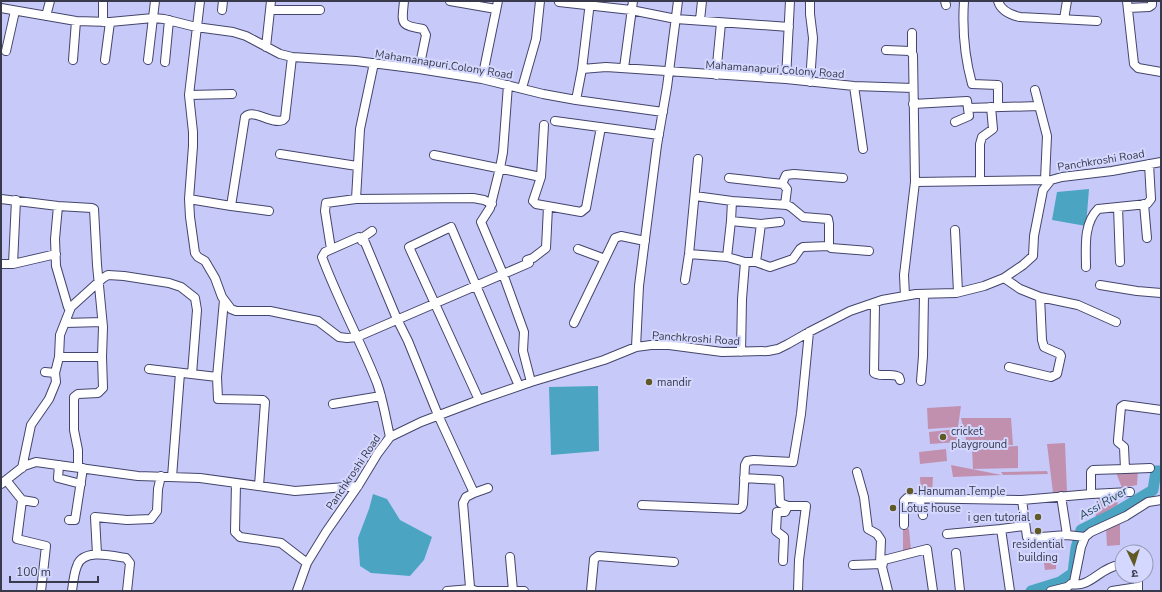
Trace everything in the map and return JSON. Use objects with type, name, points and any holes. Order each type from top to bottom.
[{"type":"street","points":[[46,16],[50,1]]},
{"type":"street","points":[[103,1],[106,22],[105,60]]},
{"type":"street","points":[[148,60],[155,1]]},
{"type":"street","points":[[200,1],[189,94],[194,146],[189,199],[190,217],[195,253],[205,262],[215,278],[224,300],[231,309],[236,311],[270,311],[318,321],[339,337],[357,337],[475,287],[534,258],[546,248],[548,207]]},
{"type":"street","points":[[222,10],[223,1]]},
{"type":"street","points":[[266,47],[271,1]]},
{"type":"street","points":[[301,10],[302,1]]},
{"type":"street","points":[[404,1],[403,23],[409,27],[423,30],[426,35],[419,69]]},
{"type":"street","points":[[450,1],[497,5],[482,79]]},
{"type":"street","points":[[522,88],[536,39],[540,1]]},
{"type":"street","points":[[624,68],[633,1]]},
{"type":"street","points":[[636,347],[639,286],[678,1]]},
{"type":"street","points":[[700,20],[702,1]]},
{"type":"street","points":[[786,79],[790,1]]},
{"type":"street","points":[[810,1],[813,38],[810,82]]},
{"type":"street","points":[[964,1],[963,41],[966,65],[972,84],[998,85],[994,107],[993,129],[982,137],[980,144],[980,181]]},
{"type":"street","points":[[998,1],[1003,9],[1014,16],[1097,21]]},
{"type":"street","points":[[1064,19],[1067,1]]},
{"type":"street","points":[[1152,1],[1152,5],[1149,7],[1128,5],[1134,64],[1138,68],[1161,72]]},
{"type":"street","points":[[559,2],[590,4],[676,18],[721,23],[789,27]]},
{"type":"street","points":[[576,100],[582,69],[590,4]]},
{"type":"street","name":"Mahamanapuri Colony Road","points":[[1,8],[76,21],[106,22],[153,18],[169,20],[196,27],[233,32],[246,36],[280,54],[292,57],[374,63],[419,69],[482,79],[543,94],[576,100],[662,112]]},
{"type":"street","points":[[270,10],[320,10]]},
{"type":"street","points":[[6,51],[15,11]]},
{"type":"street","points":[[165,62],[169,20]]},
{"type":"street","points":[[73,60],[76,21]]},
{"type":"street","points":[[716,75],[721,23]]},
{"type":"street","points":[[905,296],[905,268],[915,182],[912,33]]},
{"type":"street","points":[[886,50],[912,52]]},
{"type":"street","points":[[231,206],[245,117],[246,115],[252,114],[277,122],[285,118],[292,57]]},
{"type":"street","points":[[356,199],[360,129],[374,63]]},
{"type":"street","name":"Mahamanapuri Colony Road","points":[[582,69],[606,67],[624,68],[786,79],[854,86],[913,88]]},
{"type":"street","points":[[508,85],[503,152],[500,168],[492,204],[481,222],[503,274],[524,332],[523,351],[531,382]]},
{"type":"street","points":[[854,86],[863,149]]},
{"type":"street","points":[[915,182],[1048,180],[1047,136],[1035,90]]},
{"type":"street","points":[[189,94],[232,94]]},
{"type":"street","points":[[913,104],[967,101],[969,116],[955,122]]},
{"type":"street","points":[[968,108],[1039,106]]},
{"type":"street","points":[[555,121],[659,135]]},
{"type":"street","points":[[544,125],[542,177],[533,202],[538,205],[581,212],[586,208],[601,127]]},
{"type":"street","points":[[280,154],[357,166]]},
{"type":"street","points":[[434,155],[542,177]]},
{"type":"street","points":[[684,280],[689,254],[698,159]]},
{"type":"street","name":"Panchkroshi Road","points":[[297,591],[307,563],[326,532],[358,486],[378,452],[390,437],[438,415],[479,400],[531,382],[604,360],[636,347],[669,345],[722,352],[768,351],[778,349],[850,311],[875,303],[905,296],[958,292],[984,286],[1004,278],[1023,266],[1033,256],[1034,236],[1043,190],[1048,180],[1161,162]]},
{"type":"street","points":[[1086,267],[1086,234],[1092,217],[1098,209],[1150,202],[1148,164]]},
{"type":"street","points":[[782,184],[786,175],[794,174],[843,178]]},
{"type":"street","points":[[729,178],[785,185],[785,205]]},
{"type":"street","points":[[694,196],[732,201],[785,205],[791,207],[804,217],[828,219],[829,246]]},
{"type":"street","points":[[331,249],[325,211],[326,203],[356,199],[473,198],[484,200],[492,204]]},
{"type":"street","points":[[1,199],[94,209],[102,322],[103,388],[98,393],[78,394],[74,397],[74,430],[81,468],[81,484],[75,520],[68,520]]},
{"type":"street","points":[[189,199],[269,211]]},
{"type":"street","points":[[13,264],[16,200]]},
{"type":"street","points":[[727,257],[732,201]]},
{"type":"street","points":[[1144,204],[1147,238]]},
{"type":"street","points":[[58,206],[55,239],[56,266],[68,307]]},
{"type":"street","points":[[1118,207],[1120,262]]},
{"type":"street","points":[[731,221],[761,224],[780,222]]},
{"type":"street","points":[[756,262],[761,224]]},
{"type":"street","points":[[479,400],[410,247],[451,227],[475,287],[519,386]]},
{"type":"street","points":[[955,230],[958,292]]},
{"type":"street","points":[[362,240],[372,231]]},
{"type":"street","points":[[574,323],[615,238],[621,236],[645,242]]},
{"type":"street","points":[[390,437],[381,396],[322,256],[325,252],[331,249],[358,238],[362,240],[378,272],[438,415],[474,493]]},
{"type":"street","points":[[689,254],[727,257],[745,262],[756,262],[765,266],[773,267],[793,259],[803,247],[829,246],[833,249],[869,251]]},
{"type":"street","points":[[578,249],[605,259]]},
{"type":"street","points":[[1,264],[13,264],[56,254]]},
{"type":"street","points":[[741,352],[742,298],[745,262]]},
{"type":"street","points":[[22,468],[31,425],[49,399],[56,382],[55,373],[59,357],[60,336],[71,307],[99,281],[108,275],[169,282],[195,298],[197,310],[192,374]]},
{"type":"street","points":[[1004,278],[1020,289],[1040,297],[1078,305],[1116,322]]},
{"type":"street","points":[[1100,285],[1136,291],[1161,293]]},
{"type":"street","points":[[921,381],[924,294]]},
{"type":"street","points":[[1008,367],[1051,377],[1057,374],[1061,356],[1060,354],[1044,347],[1042,340],[1040,297]]},
{"type":"street","points":[[224,300],[217,377],[218,399],[263,400],[265,402],[259,486]]},
{"type":"street","points":[[875,303],[874,373],[877,375],[895,375],[899,377],[900,380]]},
{"type":"street","points":[[65,323],[102,322]]},
{"type":"street","points":[[642,505],[739,509],[743,504],[744,478],[746,462],[748,460],[793,462],[801,414],[809,332]]},
{"type":"street","points":[[59,357],[102,357]]},
{"type":"street","points":[[149,369],[217,377]]},
{"type":"street","points":[[45,372],[55,373]]},
{"type":"street","points":[[172,477],[180,373]]},
{"type":"street","points":[[333,404],[381,396]]},
{"type":"street","points":[[1125,469],[1124,447],[1118,442],[1121,407],[1124,406],[1161,410]]},
{"type":"street","points":[[34,502],[22,500],[4,482],[22,468],[36,462],[138,476],[200,478],[295,491],[358,486]]},
{"type":"street","points":[[59,465],[58,478],[81,484]]},
{"type":"street","points":[[1091,494],[1091,472],[1150,468]]},
{"type":"street","points":[[857,472],[864,497],[868,529],[877,534],[881,540],[881,564],[888,591]]},
{"type":"street","points":[[97,554],[95,517],[127,520],[151,519],[157,511],[158,489],[161,476]]},
{"type":"street","points":[[744,478],[778,480],[780,503],[788,506],[806,506],[799,560],[798,591]]},
{"type":"street","points":[[236,483],[235,532],[237,535],[240,537],[280,543],[307,563]]},
{"type":"street","points":[[474,590],[463,503],[466,497],[488,488]]},
{"type":"street","points":[[904,524],[905,499],[1022,500],[1130,492]]},
{"type":"street","points":[[1062,496],[1066,535]]},
{"type":"street","points":[[919,498],[923,515]]},
{"type":"street","points":[[22,500],[17,539],[46,546],[42,591]]},
{"type":"street","points":[[1022,500],[1026,537],[1030,539],[1066,535],[1085,536]]},
{"type":"street","points":[[1051,591],[1063,588],[1075,580],[1081,547],[1085,536],[1090,532],[1126,516],[1148,502],[1161,500]]},
{"type":"street","points":[[784,561],[784,537],[776,531],[777,512],[785,512],[788,506]]},
{"type":"street","points":[[948,534],[1024,526]]},
{"type":"street","points":[[1001,529],[1010,591]]},
{"type":"street","points":[[853,565],[881,564],[886,559],[927,549],[933,591]]},
{"type":"street","points":[[956,553],[960,591]]},
{"type":"street","points":[[72,591],[77,565],[85,557],[97,554],[126,558],[129,560],[127,591]]},
{"type":"street","points":[[591,591],[594,559],[598,556],[674,562]]},
{"type":"street","points":[[510,557],[513,591]]},
{"type":"street","points":[[1071,584],[1082,585],[1108,567],[1114,566]]},
{"type":"street","points":[[1112,591],[1138,589]]},
{"type":"street","points":[[447,591],[524,591]]},
{"type":"shaded area","points":[[961,406],[958,427],[928,429],[927,408]]},
{"type":"shaded area","points":[[961,418],[1011,418],[1013,445],[967,444]]},
{"type":"shaded area","name":"cricket playground","points":[[957,429],[958,442],[930,444],[929,432]]},
{"type":"shaded area","points":[[1065,443],[1067,492],[1053,493],[1047,444]]},
{"type":"shaded area","points":[[1018,446],[1018,468],[973,469],[972,448]]},
{"type":"shaded area","points":[[946,449],[947,461],[920,464],[919,452]]},
{"type":"shaded area","points":[[951,465],[1002,475],[953,477]]},
{"type":"shaded area","points":[[1138,469],[1137,485],[1122,488],[1115,470]]},
{"type":"shaded area","points":[[1047,471],[1048,474],[1003,475],[1001,472]]},
{"type":"shaded area","points":[[920,477],[933,477],[932,496],[921,496]]},
{"type":"shaded area","points":[[1119,494],[1117,507],[1095,521],[1098,496]]},
{"type":"shaded area","points":[[1120,522],[1120,544],[1107,546],[1106,528]]},
{"type":"shaded area","points":[[903,528],[909,529],[911,550],[903,552]]},
{"type":"shaded area","points":[[1056,556],[1056,569],[1045,570],[1043,557]]},
{"type":"water","points":[[1089,189],[1086,226],[1052,220],[1057,192]]},
{"type":"water","points":[[598,386],[599,451],[551,455],[549,387]]},
{"type":"water","points":[[373,494],[387,499],[400,520],[432,537],[424,560],[410,576],[371,573],[360,566],[358,538]]},
{"type":"waterway","name":"Assi River","points":[[1031,591],[1060,582],[1073,573],[1076,548],[1081,530],[1113,514],[1153,490],[1156,471],[1161,471]]},
{"type":"waterway","name":"Assi River","points":[[1105,521],[1137,505]]},
{"type":"place","name":"mandir","points":[[649,382]]},
{"type":"place","name":"cricket playground","points":[[943,437]]},
{"type":"place","name":"Hanuman Temple","points":[[910,491]]},
{"type":"place","name":"Lotus house","points":[[893,508]]},
{"type":"place","name":"i gen tutorial","points":[[1038,517]]},
{"type":"place","name":"residential building","points":[[1038,531]]}]
